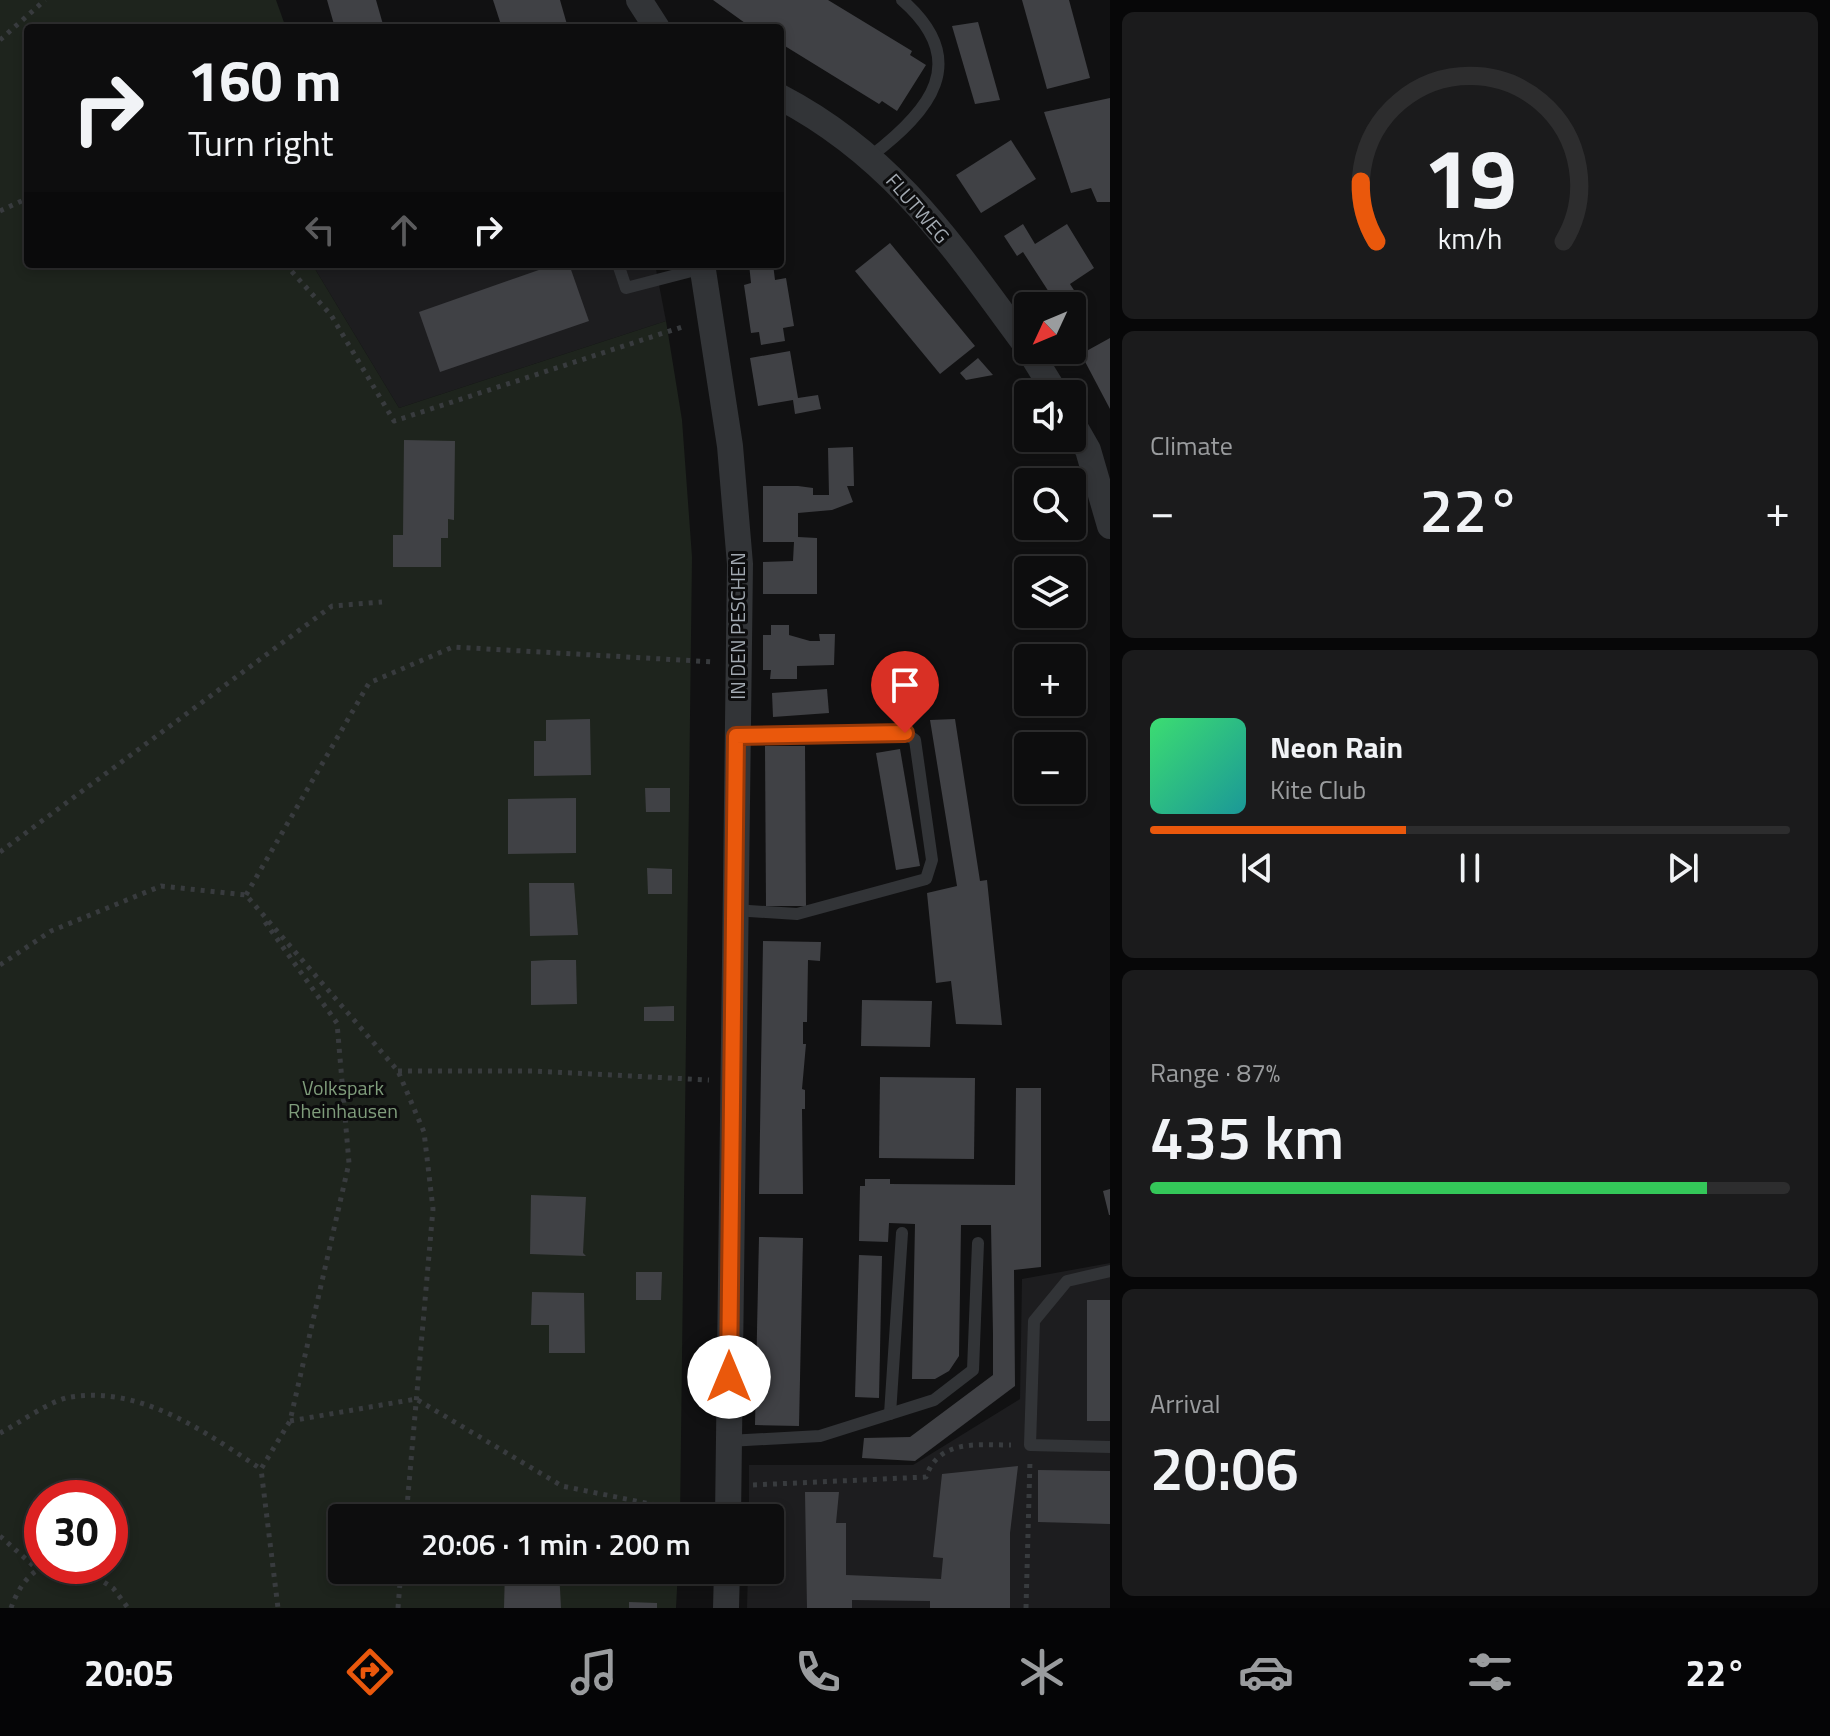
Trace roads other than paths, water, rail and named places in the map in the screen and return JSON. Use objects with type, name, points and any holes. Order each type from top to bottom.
[{"type":"street","points":[[639,0],[654,24]]},
{"type":"street","name":"FLUTWEG","points":[[784,99],[846,135],[871,156],[899,184],[967,266],[1014,329]]},
{"type":"street","name":"IN DEN PESCHEN","points":[[702,268],[730,446],[740,564],[728,1504]]},
{"type":"street","points":[[1086,446],[1110,526]]},
{"type":"street","points":[[726,1608],[727,1584]]},
{"type":"lane","points":[[871,156],[910,124],[926,104],[938,78],[940,57],[934,38],[902,0]]},
{"type":"lane","points":[[619,268],[626,288],[695,268]]},
{"type":"lane","points":[[734,910],[797,914],[926,879],[932,860],[915,740],[905,733],[736,736]]},
{"type":"lane","points":[[890,1414],[902,1233]]},
{"type":"lane","points":[[728,1441],[820,1436],[934,1400],[973,1370],[978,1243]]},
{"type":"lane","points":[[1110,1271],[1067,1281],[1034,1321],[1030,1445],[1110,1447]]},
{"type":"park label","name":"Volkspark Rheinhausen","points":[[343,1098]]}]
